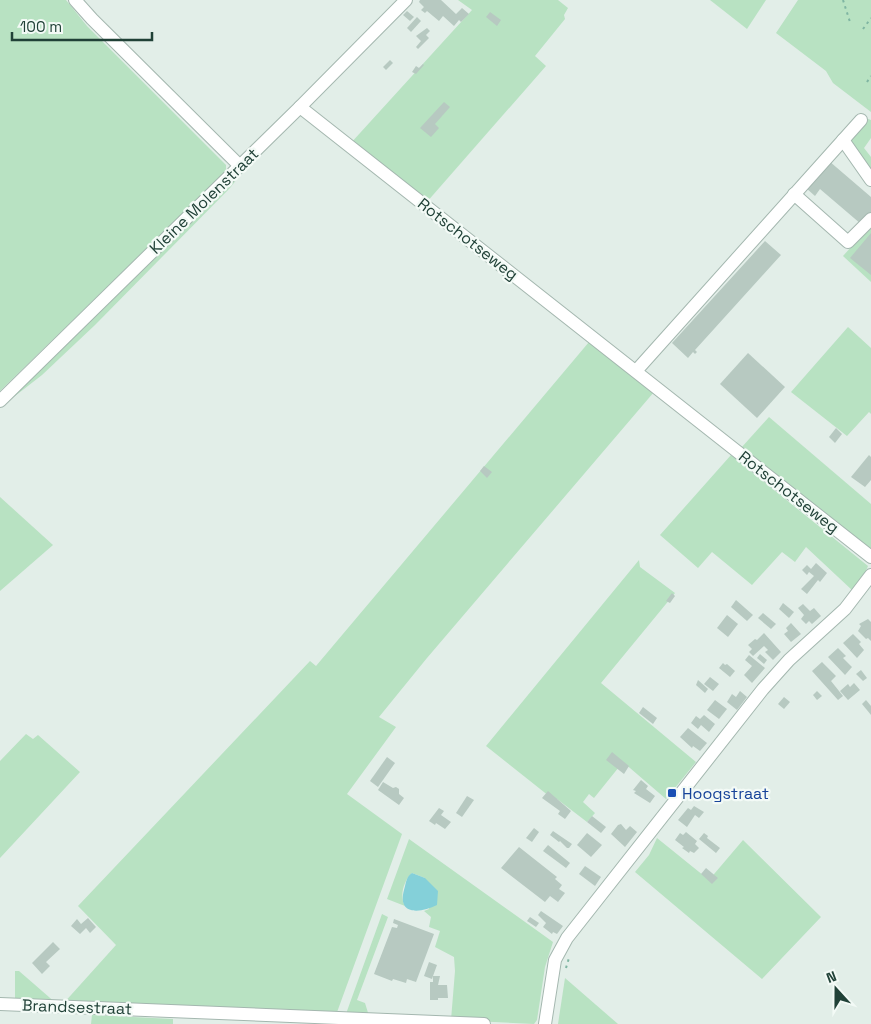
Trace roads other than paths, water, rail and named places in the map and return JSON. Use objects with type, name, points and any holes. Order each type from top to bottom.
[{"type":"street","points":[[74,0],[240,166]]},
{"type":"street","name":"Kleine Molenstraat","points":[[0,401],[406,0]]},
{"type":"street","name":"Rotschotseweg","points":[[300,106],[871,557]]},
{"type":"street","points":[[636,371],[860,120]]},
{"type":"street","points":[[843,140],[871,180]]},
{"type":"street","points":[[794,194],[848,242],[871,219]]},
{"type":"street","points":[[545,1024],[555,960],[567,938],[763,689],[790,660],[845,609],[871,575]]},
{"type":"street","name":"Brandsestraat","points":[[0,1004],[484,1024]]},
{"type":"water","points":[[412,873],[425,878],[438,891],[437,905],[418,911],[407,908],[403,898],[404,890],[408,876]]},
{"type":"place","name":"Hoogstraat","points":[[672,793]]}]
